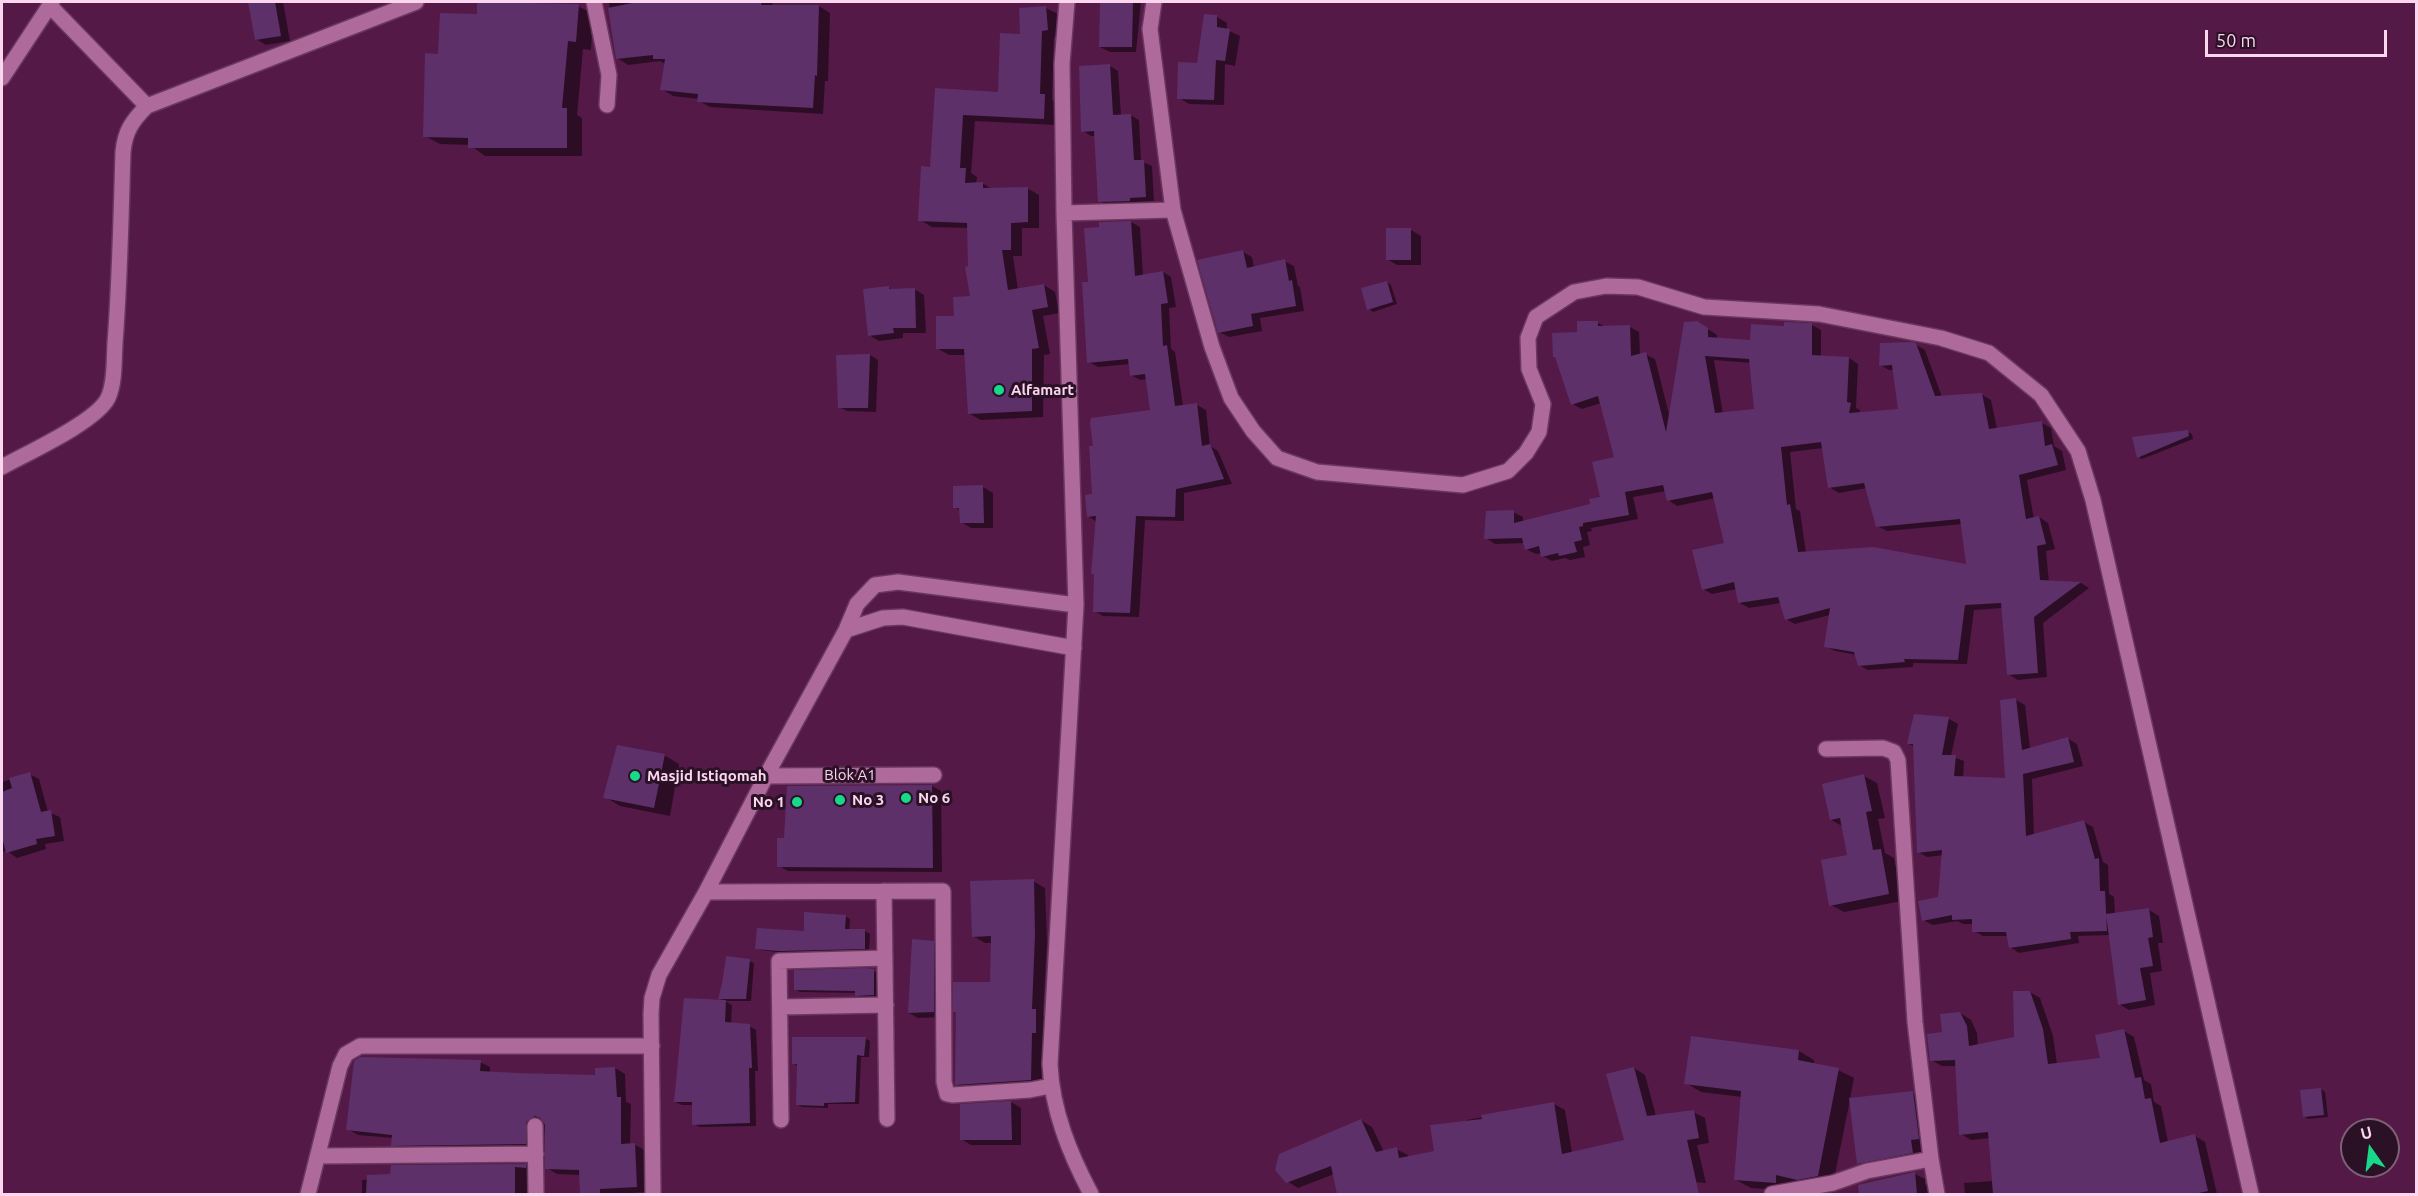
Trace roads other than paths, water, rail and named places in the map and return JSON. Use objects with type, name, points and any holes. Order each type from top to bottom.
[{"type":"street","points":[[2,466],[78,425],[100,409],[108,397],[112,379],[120,278],[124,137],[131,122],[147,106],[416,2]]},
{"type":"street","points":[[594,2],[609,75],[607,105]]},
{"type":"street","points":[[1067,2],[1062,64],[1064,213],[1076,605],[1050,1064],[1051,1086],[1069,1151],[1091,1194]]},
{"type":"street","points":[[1154,2],[1150,29],[1173,210],[1212,347],[1231,398],[1253,431],[1277,458],[1317,472],[1463,485],[1508,471],[1526,453],[1539,432],[1543,404],[1529,369],[1528,338],[1536,317],[1574,291],[1606,286],[1638,288],[1704,307],[1819,314],[1941,338],[1989,353],[2041,395],[2078,451],[2093,500],[2251,1194]]},
{"type":"street","points":[[2,78],[51,4],[147,106]]},
{"type":"street","points":[[1064,213],[1173,210]]},
{"type":"street","points":[[653,1194],[652,998],[659,975],[846,630],[857,604],[875,585],[886,583],[926,585],[1076,605]]},
{"type":"street","points":[[846,630],[883,618],[903,617],[1074,648]]},
{"type":"street","points":[[1826,749],[1883,748],[1894,752],[1898,760],[1914,1022],[1936,1194]]},
{"type":"street","name":"Blok A1","points":[[766,776],[934,775]]},
{"type":"street","points":[[884,891],[888,1119]]},
{"type":"street","points":[[706,892],[943,891],[944,1082],[947,1094],[1030,1090],[1051,1086]]},
{"type":"street","points":[[781,1120],[779,960],[885,958]]},
{"type":"street","points":[[780,1008],[886,1005]]},
{"type":"street","points":[[308,1194],[340,1066],[346,1053],[360,1046],[652,1046]]},
{"type":"street","points":[[535,1126],[536,1194]]},
{"type":"street","points":[[319,1156],[536,1154]]},
{"type":"street","points":[[1772,1194],[1833,1183],[1867,1171],[1930,1159]]},
{"type":"place","name":"Alfamart","points":[[999,390]]},
{"type":"place","name":"Masjid Istiqomah","points":[[635,776]]},
{"type":"place","name":"No 6","points":[[906,798]]},
{"type":"place","name":"No 3","points":[[840,800]]},
{"type":"place","name":"No 1","points":[[797,802]]}]
